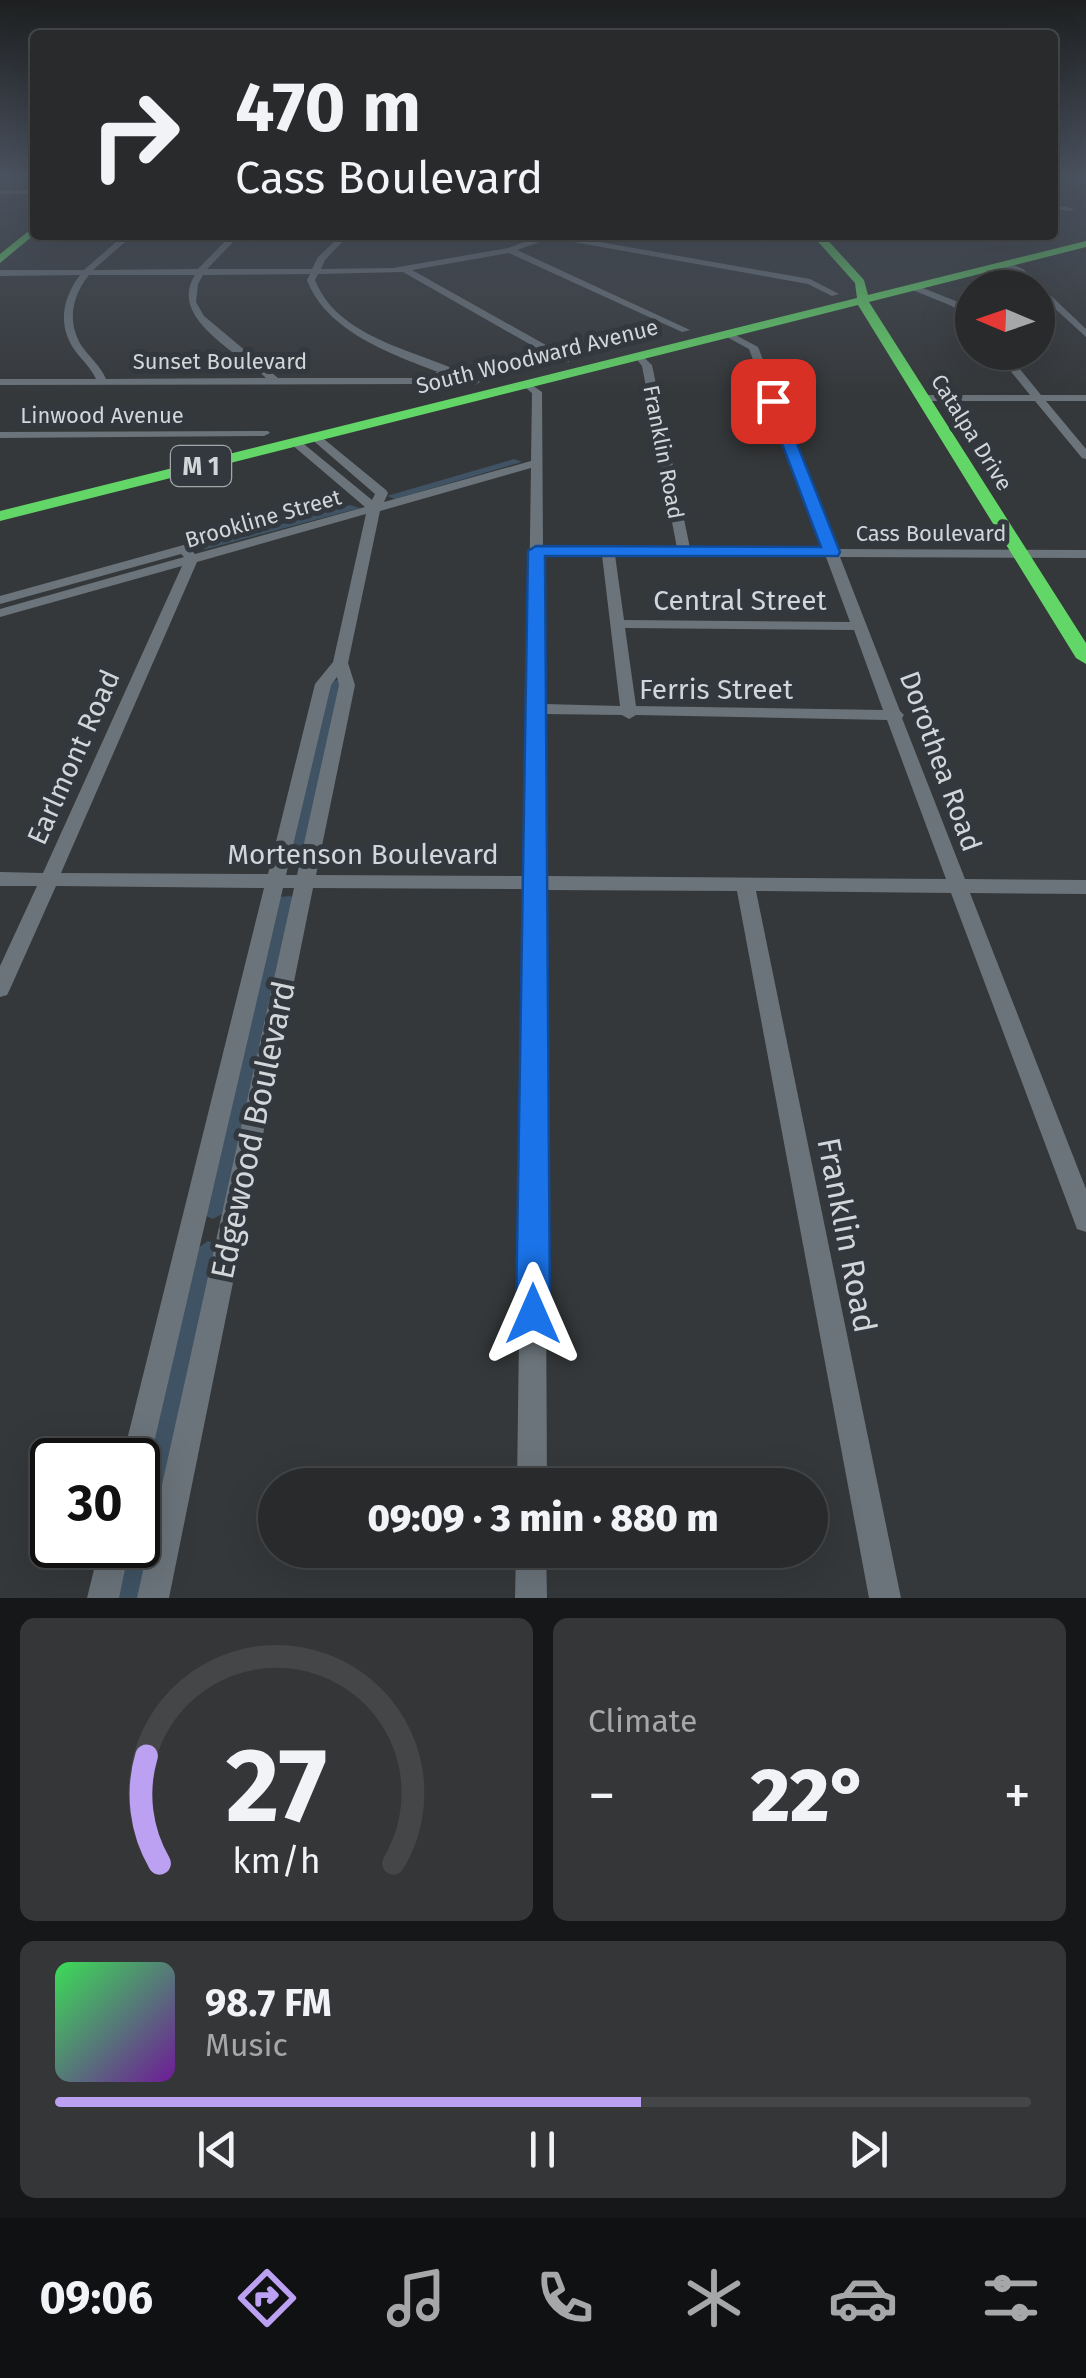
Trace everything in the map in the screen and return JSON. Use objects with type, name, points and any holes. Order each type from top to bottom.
[{"type":"main road","name":"Catalpa Drive","points":[[833,252],[860,282],[851,293],[1086,658]]},
{"type":"main road","name":"M 1","points":[[2,509],[8,502],[81,484],[205,441],[264,433],[962,263],[1026,252]]},
{"type":"main road","name":"South Woodward Avenue","points":[[2,509],[305,440],[728,334],[851,293],[913,288],[1039,252]]},
{"type":"main road","points":[[913,288],[918,282],[975,267],[962,263]]},
{"type":"main road","points":[[728,334],[714,328],[797,304]]},
{"type":"main road","points":[[639,356],[697,335],[685,330]]},
{"type":"main road","points":[[526,384],[517,378],[571,358]]},
{"type":"main road","points":[[401,416],[428,403],[483,388],[475,382]]},
{"type":"street","points":[[101,378],[75,344],[67,321],[71,295],[86,272],[110,252]]},
{"type":"street","points":[[220,252],[200,272],[191,300],[204,325],[272,379]]},
{"type":"street","points":[[331,252],[314,272],[311,288],[326,308],[385,345],[444,374],[475,382]]},
{"type":"street","points":[[0,273],[406,270],[502,252]]},
{"type":"street","points":[[513,252],[685,330]]},
{"type":"street","points":[[632,252],[761,272]]},
{"type":"street","points":[[674,252],[851,293]]},
{"type":"street","points":[[1005,264],[1020,270],[1086,334]]},
{"type":"street","points":[[406,270],[535,340],[534,344],[571,358]]},
{"type":"street","points":[[913,288],[955,304]]},
{"type":"street","points":[[1073,322],[1086,322]]},
{"type":"street","name":"Dorothea Road","points":[[728,334],[752,347],[896,715],[913,772],[1086,1221]]},
{"type":"street","name":"Franklin Road","points":[[639,356],[647,365],[684,552]]},
{"type":"street","points":[[1015,370],[1086,456]]},
{"type":"street","name":"Sunset Boulevard","points":[[0,379],[415,381],[444,374]]},
{"type":"street","points":[[526,384],[537,394],[532,1468]]},
{"type":"street","points":[[921,398],[1086,398]]},
{"type":"street","name":"Linwood Avenue","points":[[0,436],[205,441]]},
{"type":"street","points":[[305,440],[382,494]]},
{"type":"street","points":[[305,440],[368,503]]},
{"type":"street","name":"Brookline Street","points":[[368,503],[382,494],[536,458]]},
{"type":"street","name":"Brookline Street","points":[[0,613],[188,554],[536,458]]},
{"type":"street","name":"Edgewood Boulevard","points":[[153,1598],[347,686],[340,663],[368,503]]},
{"type":"street","name":"Cass Boulevard","points":[[536,551],[1086,554]]},
{"type":"street","points":[[608,552],[630,714]]},
{"type":"street","name":"Brookline Street","points":[[0,600],[188,554]]},
{"type":"street","name":"Earlmont Road","points":[[0,989],[188,554]]},
{"type":"street","name":"Central Street","points":[[618,624],[861,626]]},
{"type":"street","name":"Edgewood Boulevard","points":[[141,1438],[323,684],[340,663]]},
{"type":"street","name":"Ferris Street","points":[[535,709],[630,714],[896,715]]},
{"type":"street","name":"Mortenson Boulevard","points":[[0,879],[1086,887]]},
{"type":"street","name":"Franklin Road","points":[[745,884],[885,1598]]},
{"type":"street","points":[[102,1598],[110,1568]]},
{"type":"street","points":[[530,1598],[531,1568]]},
{"type":"shaded area","points":[[514,459],[522,462],[395,499],[387,496]]},
{"type":"shaded area","points":[[350,505],[360,508],[203,550],[207,545]]},
{"type":"shaded area","points":[[341,678],[303,861],[292,866],[288,860],[330,683]]},
{"type":"shaded area","points":[[280,897],[294,898],[227,1211],[213,1219],[206,1216]]},
{"type":"shaded area","points":[[208,1241],[216,1244],[160,1516],[160,1438],[151,1438],[194,1251]]},
{"type":"shaded area","points":[[120,1568],[149,1568],[143,1598],[113,1598]]},
{"type":"traffic: fast","points":[[0,260],[10,252]]},
{"type":"traffic: fast","points":[[832,252],[860,282],[864,308],[1086,658]]},
{"type":"traffic: fast","points":[[0,516],[1056,252]]},
{"type":"route","points":[[533,1314],[536,551],[832,552],[773,401]]}]
